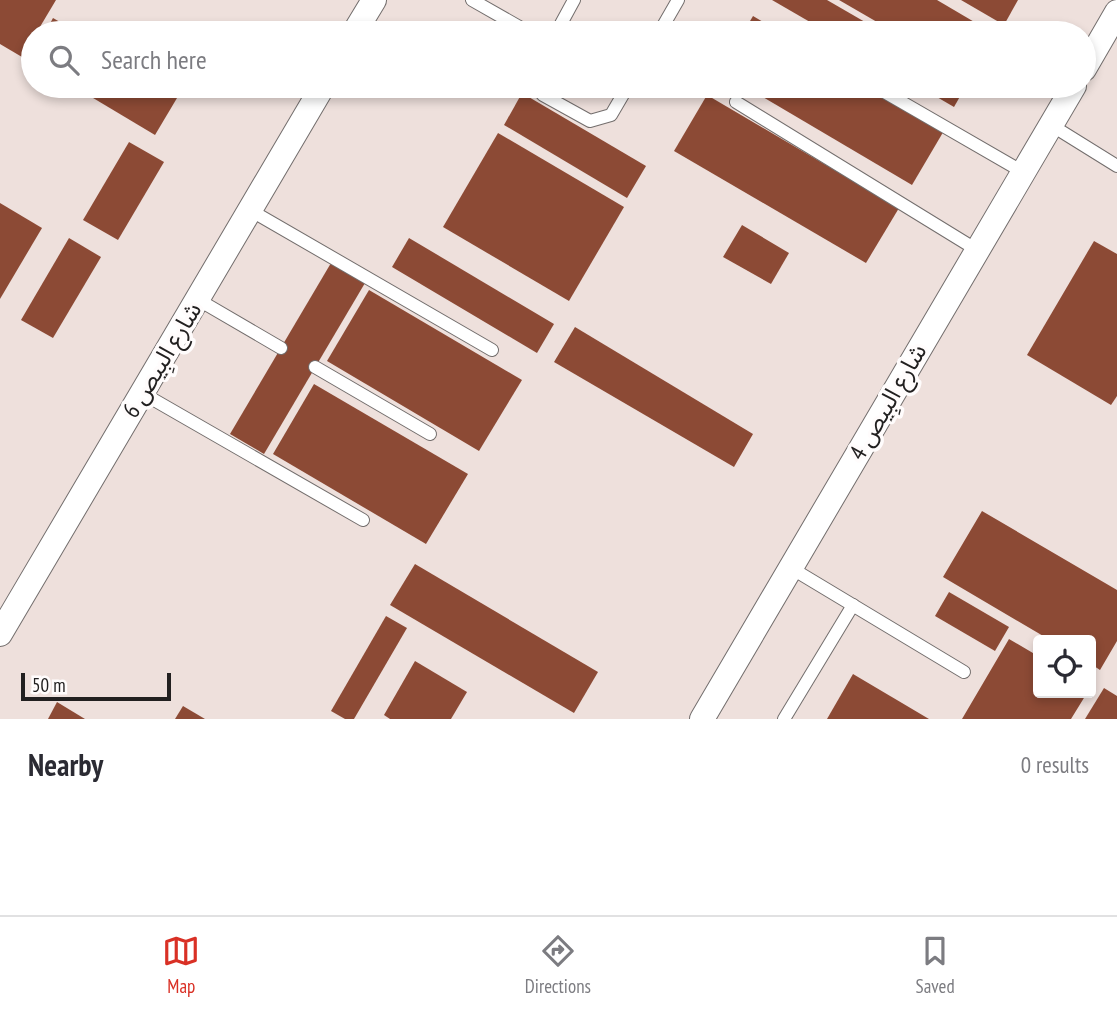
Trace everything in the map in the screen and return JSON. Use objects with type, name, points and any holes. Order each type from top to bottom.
[{"type":"street","points":[[361,21],[374,0]]},
{"type":"street","points":[[1096,48],[1117,12]]},
{"type":"street","name":"شارع البِيص 6","points":[[0,634],[316,98]]},
{"type":"street","name":"شارع البِيص 4","points":[[702,719],[1067,98]]},
{"type":"lane","points":[[472,0],[509,21]]},
{"type":"lane","points":[[563,21],[574,0]]},
{"type":"lane","points":[[666,21],[678,0]]},
{"type":"lane","points":[[548,98],[583,119],[597,121],[611,115],[621,98]]},
{"type":"lane","points":[[895,98],[1023,172]]},
{"type":"lane","points":[[736,102],[978,250]]},
{"type":"lane","points":[[1051,125],[1117,166]]},
{"type":"lane","points":[[250,210],[492,350]]},
{"type":"lane","points":[[197,299],[281,348]]},
{"type":"lane","points":[[315,367],[430,434]]},
{"type":"lane","points":[[142,393],[363,520]]},
{"type":"lane","points":[[791,568],[964,672]]},
{"type":"lane","points":[[784,719],[853,605]]},
{"type":"shaded area","points":[[0,0],[1117,0],[1117,719],[0,719]]},
{"type":"building","points":[[0,0],[56,0],[43,21],[21,21],[21,56],[0,44]]},
{"type":"building","points":[[772,0],[827,0],[863,21],[808,21]]},
{"type":"building","points":[[839,0],[937,0],[973,21],[875,21]]},
{"type":"building","points":[[961,0],[1018,0],[1006,21],[997,21]]},
{"type":"building","points":[[93,98],[177,98],[155,135]]},
{"type":"building","points":[[519,98],[530,98],[646,166],[627,198],[504,125]]},
{"type":"building","points":[[705,98],[712,98],[899,208],[866,263],[674,151]]},
{"type":"building","points":[[764,98],[892,98],[945,129],[912,185]]},
{"type":"building","points":[[939,98],[959,98],[954,107]]},
{"type":"building","points":[[498,133],[624,207],[569,301],[443,227]]},
{"type":"building","points":[[129,142],[164,162],[118,240],[83,220]]},
{"type":"building","points":[[0,203],[42,228],[0,299]]},
{"type":"building","points":[[742,225],[789,253],[771,284],[723,257]]},
{"type":"building","points":[[69,238],[101,257],[53,338],[21,320]]},
{"type":"building","points":[[409,238],[554,324],[537,353],[392,267]]},
{"type":"building","points":[[1094,241],[1117,254],[1117,396],[1111,405],[1027,355]]},
{"type":"building","points":[[331,263],[365,283],[264,454],[230,434]]},
{"type":"building","points":[[369,290],[522,380],[479,451],[327,361]]},
{"type":"building","points":[[575,327],[753,434],[734,467],[554,362]]},
{"type":"building","points":[[314,384],[468,474],[426,544],[273,454]]},
{"type":"building","points":[[982,511],[1117,590],[1117,641],[1100,670],[1096,667],[1096,635],[1042,635],[943,577]]},
{"type":"building","points":[[415,564],[598,672],[574,713],[390,605]]},
{"type":"building","points":[[949,592],[1009,627],[995,651],[935,616]]},
{"type":"building","points":[[386,616],[407,628],[354,719],[345,719],[331,711]]},
{"type":"building","points":[[1009,639],[1033,653],[1033,698],[1084,698],[1071,719],[962,719]]},
{"type":"building","points":[[415,661],[467,692],[451,719],[390,719],[384,715]]},
{"type":"building","points":[[853,674],[929,719],[827,719]]},
{"type":"building","points":[[1104,688],[1117,696],[1117,719],[1085,719]]},
{"type":"building","points":[[57,702],[85,719],[48,719]]},
{"type":"building","points":[[183,706],[205,719],[175,719]]}]
